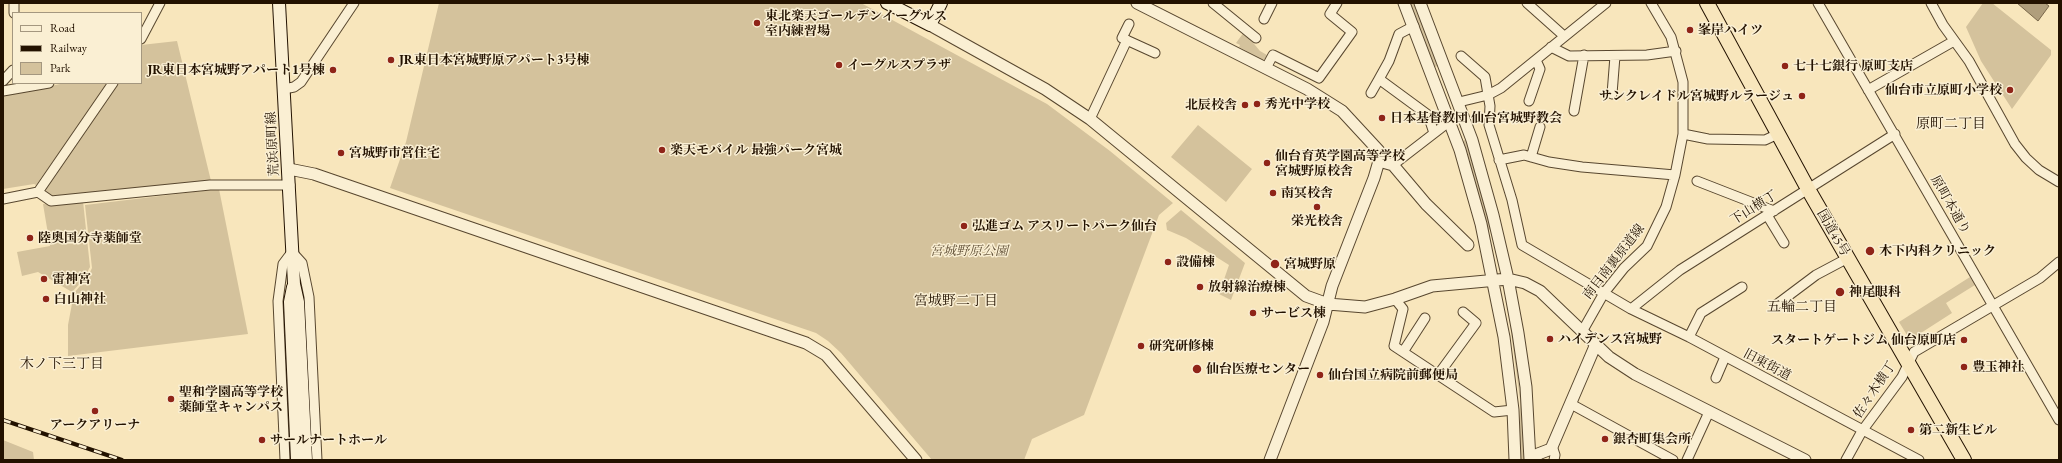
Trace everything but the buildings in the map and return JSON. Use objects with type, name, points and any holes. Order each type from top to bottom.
[{"type":"highway","name":"国道45号","points":[[1707,3],[1808,189],[1964,460]]},
{"type":"main road","name":"荒浜原町線","points":[[280,3],[294,284],[297,460]]},
{"type":"main road","points":[[887,3],[930,25],[941,3]]},
{"type":"main road","name":"荒浜原町線","points":[[294,302],[306,460]]},
{"type":"street","points":[[142,37],[160,3]]},
{"type":"street","points":[[284,89],[294,87],[301,82],[354,3]]},
{"type":"street","points":[[1137,3],[1307,89],[1342,111],[1379,151],[1379,161],[1332,286],[1323,322],[1270,460]]},
{"type":"street","points":[[1213,3],[1256,38]]},
{"type":"street","points":[[1264,19],[1272,3]]},
{"type":"street","points":[[1266,68],[1273,55],[1319,78],[1352,32],[1330,14],[1337,3]]},
{"type":"street","points":[[1404,3],[1450,121],[1472,192],[1494,281],[1504,337],[1513,410],[1515,460]]},
{"type":"street","points":[[1420,3],[1459,102],[1483,176],[1508,280],[1526,387],[1533,412],[1535,443],[1539,447],[1552,446]]},
{"type":"street","points":[[1527,3],[1564,36]]},
{"type":"street","points":[[1459,102],[1488,94],[1501,88],[1606,3]]},
{"type":"street","name":"南目南裏原道線","points":[[1583,330],[1604,293],[1624,268],[1647,246],[1666,207],[1675,175],[1683,134],[1683,82],[1676,51],[1665,25],[1651,3]]},
{"type":"street","name":"原町本通り","points":[[1818,3],[1994,305],[2059,420]]},
{"type":"street","points":[[1931,3],[1943,25],[1968,61],[2015,144],[2026,158],[2039,170],[2059,182]]},
{"type":"street","points":[[1129,24],[1122,38],[1155,53]]},
{"type":"street","points":[[930,25],[1045,88],[1090,119],[1306,296],[1328,304],[1365,307],[1395,299],[1432,286],[1508,280],[1525,283],[1540,291],[1583,330],[1609,357],[1635,374],[1805,460]]},
{"type":"street","points":[[1371,93],[1389,61],[1399,34],[1414,26]]},
{"type":"street","points":[[1090,119],[1127,40]]},
{"type":"street","points":[[1868,90],[1954,41]]},
{"type":"street","points":[[1551,47],[1570,56],[1647,55],[1676,51]]},
{"type":"street","points":[[1574,111],[1584,55]]},
{"type":"street","name":"旧東街道","points":[[1461,56],[1485,77],[1488,94],[1489,125],[1522,245],[1631,309],[1689,337],[1862,431],[1919,460]]},
{"type":"street","points":[[1612,94],[1615,56]]},
{"type":"street","points":[[1529,102],[1540,68],[1536,60]]},
{"type":"street","points":[[3,81],[12,71]]},
{"type":"street","points":[[1379,79],[1428,115],[1434,133]]},
{"type":"street","points":[[3,91],[43,84]]},
{"type":"street","points":[[3,199],[38,192],[112,84]]},
{"type":"street","points":[[1393,166],[1450,121]]},
{"type":"street","points":[[1531,157],[1540,127]]},
{"type":"street","points":[[1683,134],[1708,140],[1765,140],[1778,134]]},
{"type":"street","name":"下山横丁","points":[[1631,309],[1680,270],[1895,134]]},
{"type":"street","points":[[1499,160],[1524,155],[1549,162],[1582,167],[1675,175]]},
{"type":"street","points":[[1379,161],[1393,166],[1426,204],[1468,245]]},
{"type":"street","points":[[289,169],[314,174],[806,343],[826,355],[916,460]]},
{"type":"street","points":[[1698,181],[1770,213],[1784,243]]},
{"type":"street","points":[[38,192],[51,201],[210,185],[290,185]]},
{"type":"street","points":[[285,460],[278,301],[283,264],[292,252],[302,263],[309,297],[317,460]]},
{"type":"street","points":[[1776,305],[1813,277],[1848,258]]},
{"type":"street","name":"佐々木横丁","points":[[1846,460],[1862,431],[1902,377],[1914,352],[2040,278],[2059,262]]},
{"type":"street","points":[[1689,337],[1701,313],[1742,287]]},
{"type":"street","points":[[1395,299],[1402,309],[1394,346],[1494,412],[1513,410]]},
{"type":"street","points":[[1438,375],[1476,322],[1463,312]]},
{"type":"street","points":[[1403,352],[1425,318]]},
{"type":"street","points":[[1535,460],[1536,456],[1551,449],[1596,344]]},
{"type":"street","points":[[1716,378],[1725,357]]},
{"type":"street","points":[[1526,387],[1530,460]]},
{"type":"street","points":[[1571,404],[1673,460]]},
{"type":"street","points":[[1687,460],[1709,412]]},
{"type":"street","points":[[1552,446],[1555,455],[1554,460]]},
{"type":"green space","name":"宮城野原公園","points":[[439,3],[861,3],[1047,104],[1110,151],[1173,203],[1159,215],[1084,415],[1032,439],[1024,460],[932,460],[841,353],[828,341],[816,333],[390,188],[406,142]]},
{"type":"green space","points":[[1409,3],[1416,3],[1440,65],[1435,67]]},
{"type":"green space","points":[[1983,3],[1992,3],[2051,50],[2051,55],[2012,109],[1981,61],[1966,27]]},
{"type":"green space","points":[[1244,32],[1260,51],[1267,55],[1268,58],[1262,60],[1239,47],[1240,45],[1236,43]]},
{"type":"green space","points":[[177,41],[211,181],[50,196],[45,190],[115,84],[142,84],[142,45]]},
{"type":"green space","points":[[60,84],[108,84],[36,185],[34,184],[3,189],[3,96]]},
{"type":"green space","points":[[1198,125],[1252,169],[1226,202],[1171,157]]},
{"type":"green space","points":[[1467,139],[1480,180],[1490,229],[1488,230],[1463,141]]},
{"type":"green space","points":[[219,189],[248,334],[68,356],[68,325],[74,293],[87,278],[92,268],[85,205]]},
{"type":"green space","points":[[83,201],[90,267],[83,280],[72,292],[38,272],[22,276],[17,252],[50,246],[43,204]]},
{"type":"green space","points":[[1181,210],[1245,263],[1231,300],[1219,294],[1229,265],[1186,238],[1167,230],[1166,223]]},
{"type":"green space","points":[[1970,277],[1975,285],[1946,303],[1952,313],[1910,340],[1899,322]]},
{"type":"green space","points":[[1510,324],[1512,324],[1521,401],[1525,460],[1520,460],[1520,400]]},
{"type":"green space","points":[[3,440],[33,452],[34,460],[3,460]]},
{"type":"shaded area","points":[[2017,3],[2045,3],[2049,6],[2038,21]]},
{"type":"railway","points":[[3,420],[122,460]]},
{"type":"place","name":"東北楽天ゴールデンイーグルス 室内練習場","points":[[757,23]]},
{"type":"place","name":"峯岸ハイツ","points":[[1690,30]]},
{"type":"place","name":"JR東日本宮城野原アパート3号棟","points":[[391,60]]},
{"type":"place","name":"イーグルスプラザ","points":[[839,65]]},
{"type":"place","name":"七十七銀行 原町支店","points":[[1785,66]]},
{"type":"place","name":"JR東日本宮城野アパート1号棟","points":[[333,70]]},
{"type":"place","name":"仙台市立原町小学校","points":[[2010,90]]},
{"type":"place","name":"サンクレイドル宮城野ルラージュ","points":[[1802,96]]},
{"type":"place","name":"秀光中学校","points":[[1257,104]]},
{"type":"place","name":"北辰校舎","points":[[1245,105]]},
{"type":"place","name":"日本基督教団 仙台宮城野教会","points":[[1382,118]]},
{"type":"place","name":"楽天モバイル 最強パーク宮城","points":[[662,150]]},
{"type":"place","name":"宮城野市営住宅","points":[[341,153]]},
{"type":"place","name":"仙台育英学園高等学校 宮城野原校舎","points":[[1267,163]]},
{"type":"place","name":"南冥校舎","points":[[1273,193]]},
{"type":"place","name":"栄光校舎","points":[[1317,207]]},
{"type":"place","name":"弘進ゴム アスリートパーク仙台","points":[[964,226]]},
{"type":"place","name":"陸奥国分寺薬師堂","points":[[30,238]]},
{"type":"place","name":"木下内科クリニック","points":[[1870,251]]},
{"type":"place","name":"設備棟","points":[[1168,262]]},
{"type":"place","name":"宮城野原","points":[[1275,264]]},
{"type":"place","name":"雷神宮","points":[[44,279]]},
{"type":"place","name":"放射線治療棟","points":[[1200,287]]},
{"type":"place","name":"神尾眼科","points":[[1840,292]]},
{"type":"place","name":"白山神社","points":[[46,299]]},
{"type":"place","name":"サービス棟","points":[[1253,313]]},
{"type":"place","name":"ハイデンス宮城野","points":[[1550,339]]},
{"type":"place","name":"スタートゲートジム 仙台原町店","points":[[1964,340]]},
{"type":"place","name":"研究研修棟","points":[[1141,346]]},
{"type":"place","name":"豊玉神社","points":[[1964,367]]},
{"type":"place","name":"仙台医療センター","points":[[1197,369]]},
{"type":"place","name":"仙台国立病院前郵便局","points":[[1320,375]]},
{"type":"place","name":"聖和学園高等学校 薬師堂キャンパス","points":[[171,399]]},
{"type":"place","name":"アークアリーナ","points":[[95,411]]},
{"type":"place","name":"第二新生ビル","points":[[1911,430]]},
{"type":"place","name":"銀杏町集会所","points":[[1605,439]]},
{"type":"place","name":"サールナートホール","points":[[262,440]]},
{"type":"district","name":"原町二丁目","points":[[1951,124]]},
{"type":"district","name":"宮城野二丁目","points":[[956,301]]},
{"type":"district","name":"五輪二丁目","points":[[1802,307]]},
{"type":"district","name":"木ノ下三丁目","points":[[62,364]]}]
